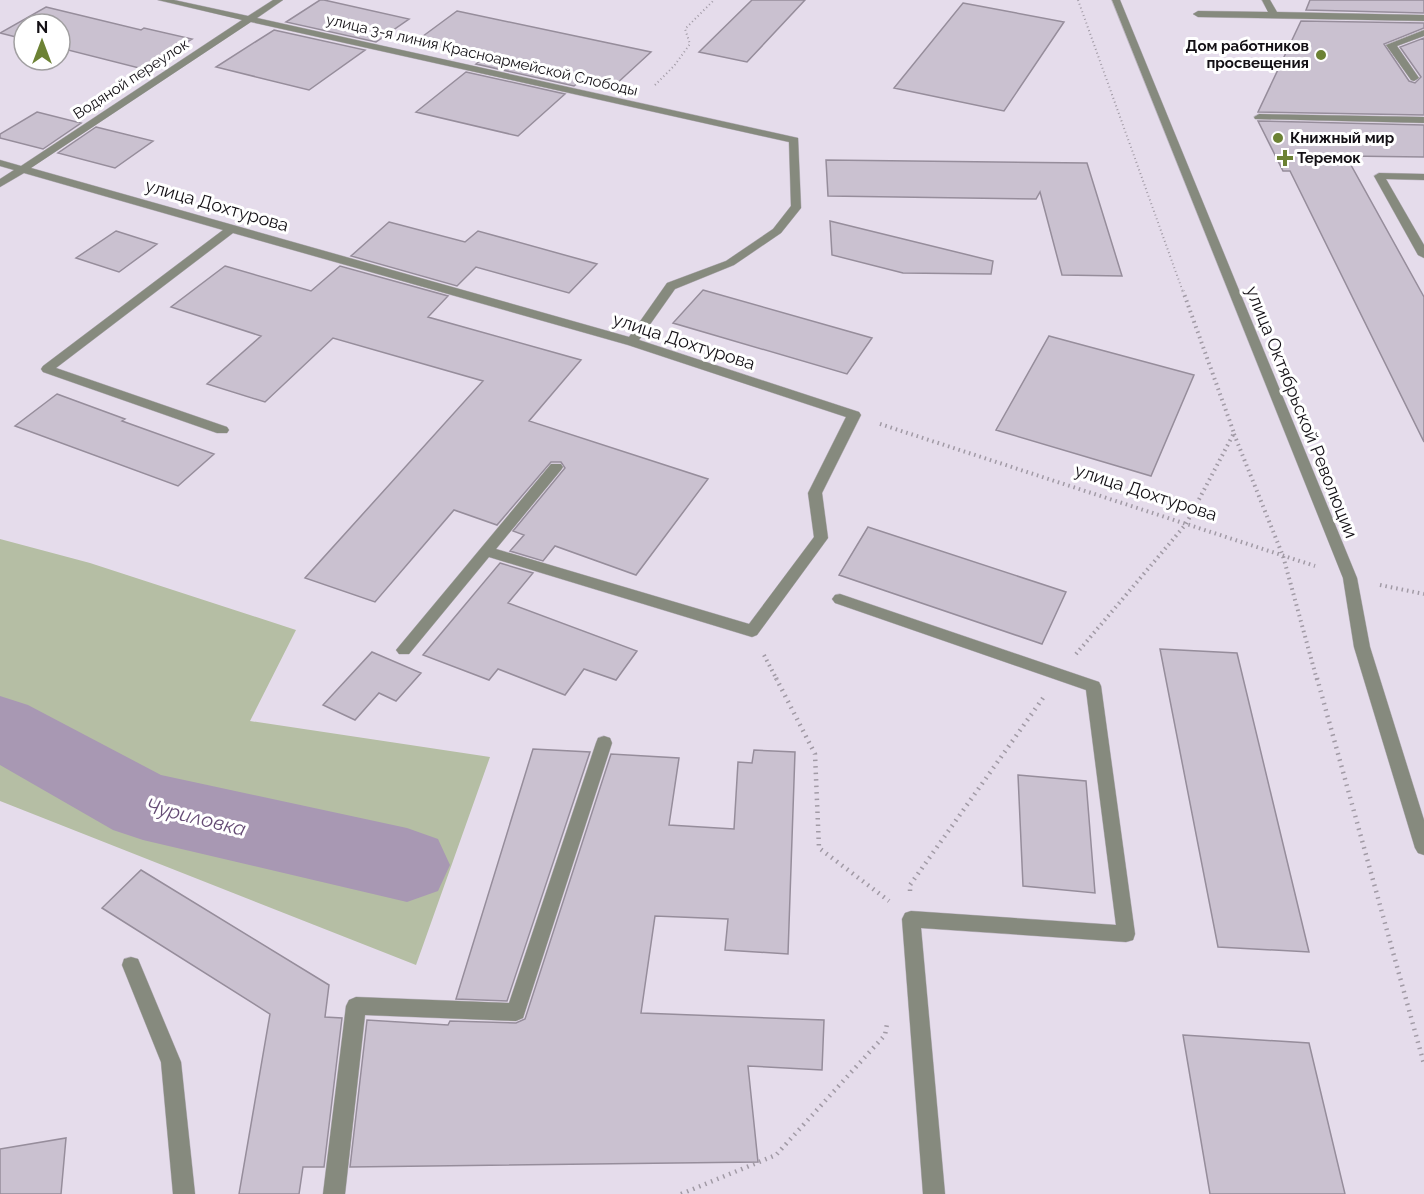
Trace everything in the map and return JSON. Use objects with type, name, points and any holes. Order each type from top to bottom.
[{"type":"street","name":"улица 3-я линия Красноармейской Слободы","points":[[162,0],[794,140],[797,206],[777,231],[730,263],[670,286],[632,342]]},
{"type":"street","name":"Водяной переулок","points":[[0,184],[279,0]]},
{"type":"street","name":"улица Октябрьской Революции","points":[[1116,0],[1350,578],[1362,648],[1424,848]]},
{"type":"street","points":[[1266,0],[1275,15]]},
{"type":"street","points":[[1198,15],[1424,18]]},
{"type":"street","points":[[1414,78],[1391,45],[1424,33]]},
{"type":"street","points":[[1259,117],[1424,120]]},
{"type":"street","name":"улица Дохтурова","points":[[0,163],[632,342],[854,415]]},
{"type":"street","points":[[1424,177],[1379,176],[1424,255]]},
{"type":"street","points":[[222,430],[47,369],[232,228]]},
{"type":"street","points":[[486,551],[752,631],[821,538],[815,493],[854,415]]},
{"type":"street","points":[[404,650],[556,466]]},
{"type":"street","points":[[840,599],[1093,686],[1126,934],[911,919],[934,1194]]},
{"type":"street","points":[[334,1194],[356,1006],[516,1012],[604,743]]},
{"type":"street","points":[[131,964],[171,1062],[184,1194]]},
{"type":"path","points":[[636,105],[674,66],[690,45],[685,29],[714,0]]},
{"type":"path","points":[[1078,0],[1234,434],[1283,556],[1424,1064]]},
{"type":"path","name":"улица Дохтурова","points":[[854,415],[1350,578],[1424,594]]},
{"type":"path","points":[[911,919],[910,885],[1060,675],[1186,524],[1234,434]]},
{"type":"path","points":[[752,631],[815,754],[819,848],[911,919]]},
{"type":"path","points":[[681,1194],[776,1155],[885,1035],[890,1012]]},
{"type":"green space","points":[[0,539],[90,563],[296,630],[250,721],[490,757],[416,965],[0,801]]},
{"type":"building","points":[[320,0],[409,19],[376,42],[286,22]]},
{"type":"building","points":[[752,0],[805,0],[747,62],[699,52]]},
{"type":"building","points":[[1310,0],[1424,0],[1424,13],[1306,10]]},
{"type":"building","points":[[963,3],[1064,22],[1004,111],[894,88]]},
{"type":"building","points":[[46,7],[67,12],[37,12]]},
{"type":"building","points":[[457,11],[651,52],[614,86],[583,79],[574,86],[476,64],[485,57],[415,42]]},
{"type":"building","points":[[72,13],[141,30],[144,28],[192,39],[143,69],[72,51]]},
{"type":"building","points":[[1301,21],[1424,23],[1424,28],[1384,44],[1409,81],[1415,83],[1421,77],[1400,47],[1424,38],[1424,115],[1258,112]]},
{"type":"building","points":[[12,26],[12,36],[0,33]]},
{"type":"building","points":[[274,30],[365,50],[309,90],[216,67]]},
{"type":"building","points":[[466,72],[565,94],[518,136],[416,112]]},
{"type":"building","points":[[37,112],[81,123],[43,149],[0,138],[0,134]]},
{"type":"building","points":[[1258,121],[1424,125],[1424,157],[1346,156],[1424,297],[1424,442],[1290,171],[1283,171]]},
{"type":"building","points":[[96,127],[153,141],[115,168],[58,153]]},
{"type":"building","points":[[826,160],[1087,163],[1122,276],[1062,275],[1040,192],[1036,199],[828,196]]},
{"type":"building","points":[[830,221],[993,261],[991,274],[903,273],[832,255]]},
{"type":"building","points":[[389,222],[465,242],[478,231],[597,264],[569,293],[476,267],[457,286],[351,256]]},
{"type":"building","points":[[116,231],[157,244],[119,272],[76,258]]},
{"type":"building","points":[[225,266],[311,291],[340,266],[448,296],[428,317],[581,360],[529,421],[708,479],[636,575],[555,546],[543,561],[510,551],[524,535],[513,531],[565,468],[561,462],[551,462],[497,525],[454,510],[375,602],[305,578],[483,381],[333,338],[265,402],[207,384],[261,336],[171,307]]},
{"type":"building","points":[[703,290],[872,338],[847,374],[673,323]]},
{"type":"building","points":[[1049,336],[1194,375],[1151,476],[996,430]]},
{"type":"building","points":[[57,394],[125,419],[122,421],[214,454],[178,486],[15,426]]},
{"type":"building","points":[[868,527],[1066,592],[1042,644],[839,575]]},
{"type":"building","points":[[500,563],[533,573],[508,603],[637,651],[616,680],[584,669],[565,695],[498,669],[489,680],[423,655]]},
{"type":"building","points":[[1160,649],[1237,653],[1309,952],[1218,947]]},
{"type":"building","points":[[372,652],[421,673],[396,701],[379,693],[355,720],[323,705]]},
{"type":"building","points":[[533,749],[590,752],[507,1001],[456,999]]},
{"type":"building","points":[[754,750],[795,752],[788,954],[725,950],[728,919],[655,916],[641,1013],[824,1020],[822,1070],[748,1066],[758,1162],[350,1167],[367,1020],[448,1025],[450,1021],[516,1023],[525,1019],[611,754],[679,758],[669,825],[734,829],[738,762],[752,763]]},
{"type":"building","points":[[1018,775],[1086,781],[1095,893],[1023,886]]},
{"type":"building","points":[[141,870],[329,985],[325,1017],[342,1018],[324,1167],[303,1167],[299,1194],[239,1194],[270,1014],[102,908]]},
{"type":"building","points":[[1183,1035],[1309,1043],[1345,1194],[1210,1194]]},
{"type":"building","points":[[66,1138],[61,1194],[0,1194],[0,1149]]},
{"type":"waterway","name":"Чуриловка","points":[[0,727],[143,806],[407,865]]},
{"type":"place","name":"Дом работников просвещения","points":[[1321,55]]},
{"type":"place","name":"Книжный мир","points":[[1278,138]]},
{"type":"place","name":"Теремок","points":[[1285,158]]}]
